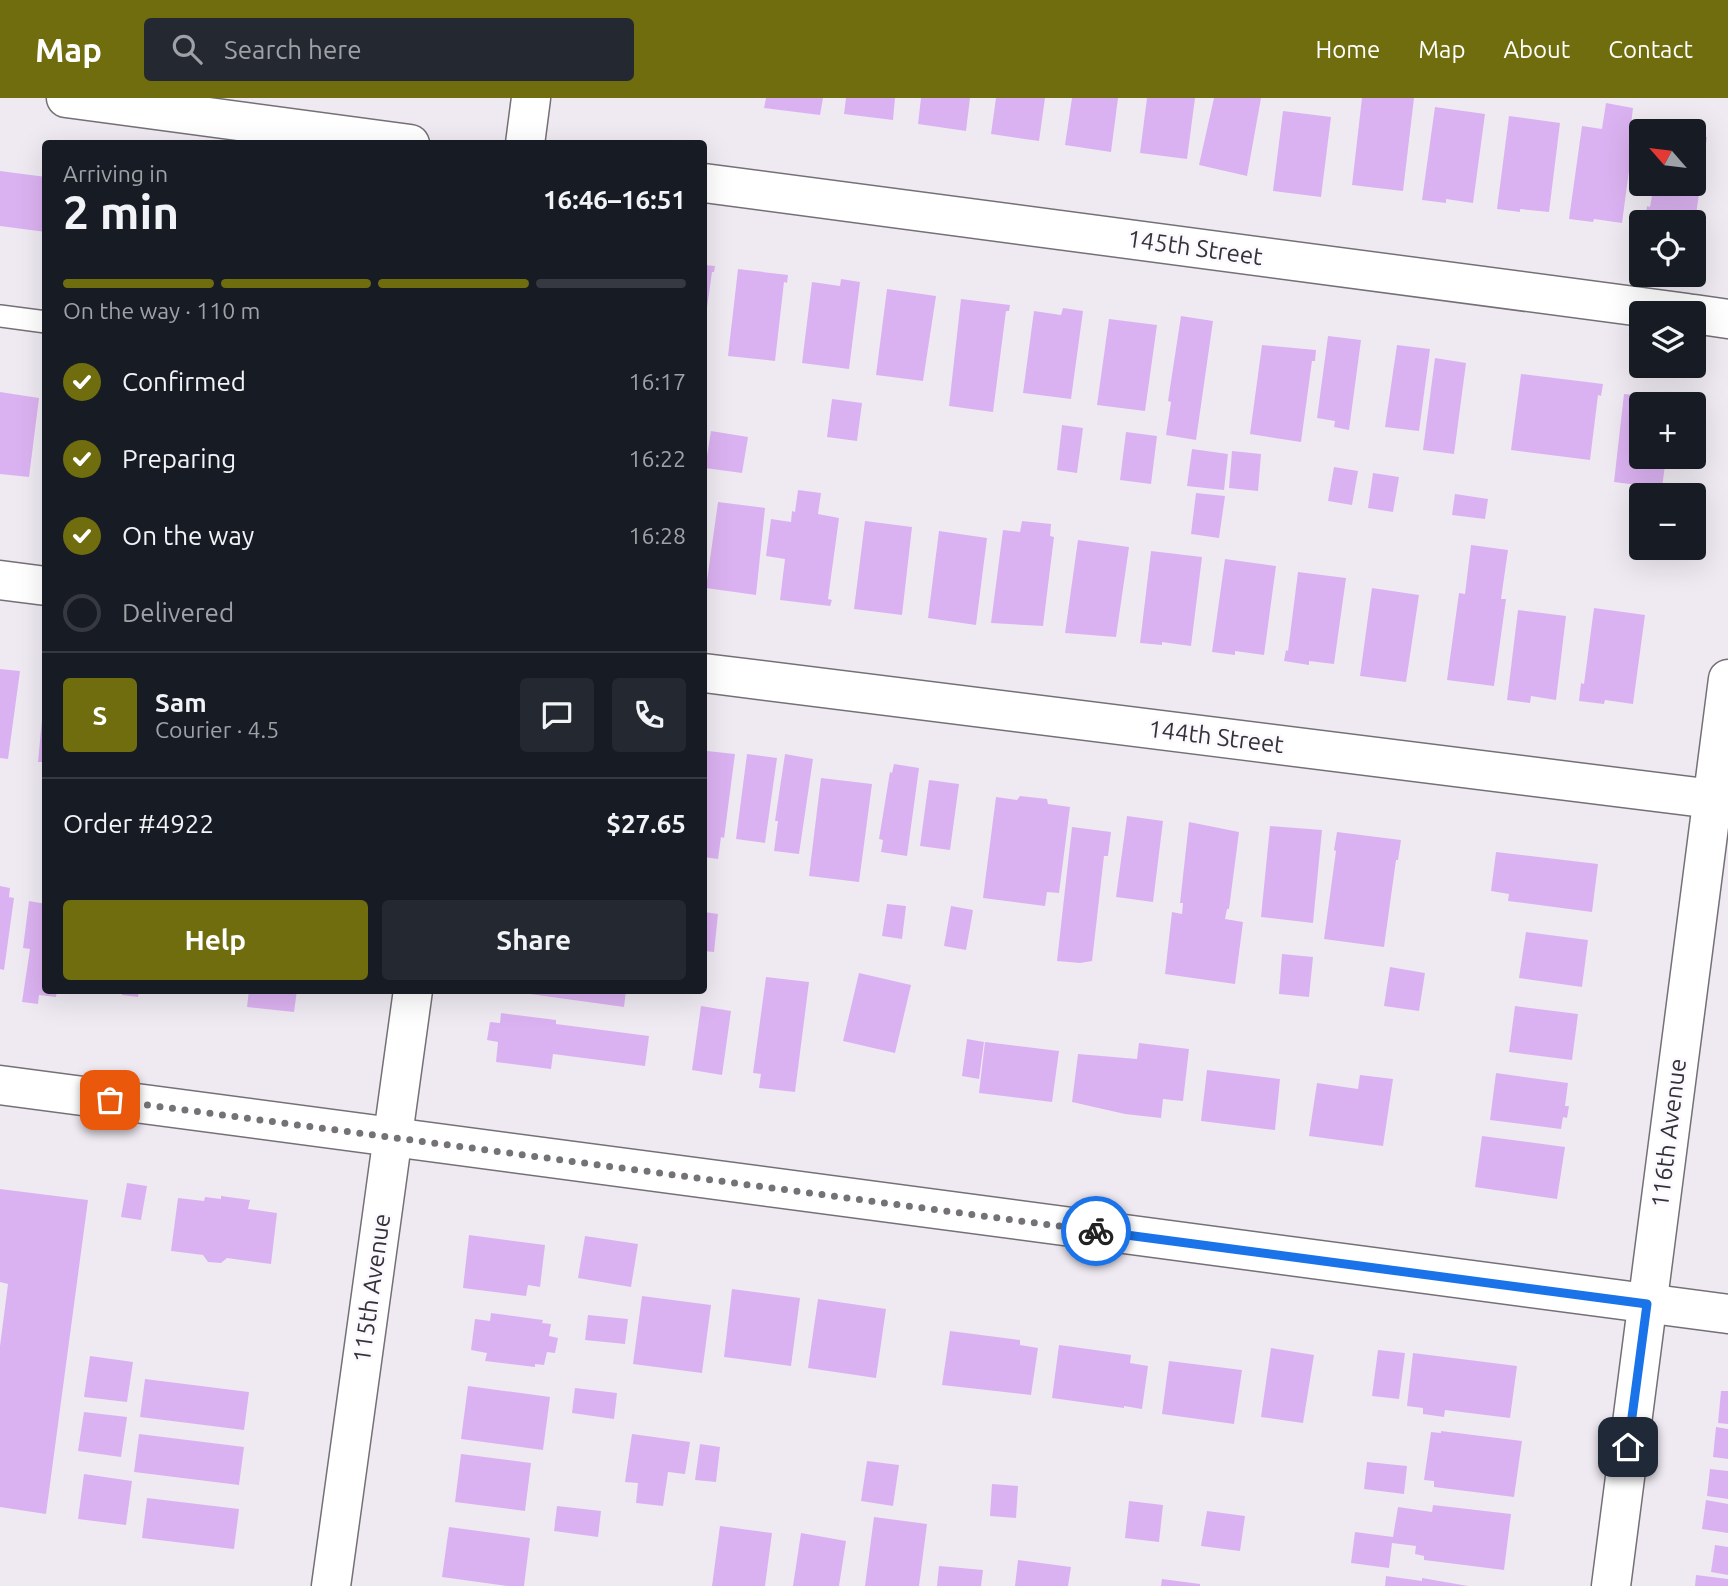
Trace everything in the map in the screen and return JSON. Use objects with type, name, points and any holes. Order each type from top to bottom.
[{"type":"street","points":[[66,98],[380,140]]},
{"type":"street","points":[[526,140],[531,98]]},
{"type":"street","name":"145th Street","points":[[707,183],[1629,305]]},
{"type":"street","points":[[1706,316],[1728,319]]},
{"type":"street","points":[[0,580],[42,585]]},
{"type":"street","name":"144th Street","points":[[707,673],[1720,800]]},
{"type":"street","name":"116th Avenue","points":[[1611,1586],[1647,1304],[1720,800],[1728,679]]},
{"type":"street","name":"115th Avenue","points":[[331,1586],[412,994]]},
{"type":"street","points":[[0,1085],[1728,1314]]},
{"type":"lane","points":[[0,316],[42,321]]},
{"type":"building","points":[[766,98],[823,98],[820,115],[764,108]]},
{"type":"building","points":[[846,98],[895,98],[893,120],[844,114]]},
{"type":"building","points":[[921,98],[970,98],[966,131],[918,124]]},
{"type":"building","points":[[996,98],[1045,98],[1039,141],[991,134]]},
{"type":"building","points":[[1072,98],[1118,98],[1111,152],[1065,145]]},
{"type":"building","points":[[1147,98],[1195,98],[1187,159],[1140,153]]},
{"type":"building","points":[[1214,98],[1261,98],[1247,176],[1199,165]]},
{"type":"building","points":[[1362,98],[1414,98],[1403,191],[1352,185]]},
{"type":"building","points":[[1606,103],[1633,108],[1632,119],[1629,119],[1629,170],[1622,223],[1569,219],[1582,126],[1602,129]]},
{"type":"building","points":[[1435,107],[1485,114],[1473,203],[1446,199],[1446,203],[1422,200]]},
{"type":"building","points":[[1283,111],[1331,117],[1321,197],[1273,191]]},
{"type":"building","points":[[1509,116],[1560,123],[1549,212],[1497,209]]},
{"type":"building","points":[[0,171],[42,176],[42,231],[0,226]]},
{"type":"building","points":[[1652,196],[1699,196],[1697,210],[1646,210],[1647,206],[1650,207]]},
{"type":"building","points":[[707,265],[715,266],[707,308]]},
{"type":"building","points":[[738,269],[788,275],[787,283],[784,282],[775,361],[728,356]]},
{"type":"building","points":[[841,279],[860,282],[849,369],[802,363],[812,282],[840,286]]},
{"type":"building","points":[[887,289],[936,296],[923,381],[876,375]]},
{"type":"building","points":[[961,299],[1010,305],[1009,311],[1006,311],[993,412],[949,406]]},
{"type":"building","points":[[1063,308],[1083,311],[1071,399],[1023,393],[1034,311],[1061,315]]},
{"type":"building","points":[[1181,316],[1213,321],[1196,440],[1166,435],[1171,402],[1168,401]]},
{"type":"building","points":[[1109,319],[1157,325],[1145,411],[1097,405]]},
{"type":"building","points":[[1328,336],[1361,340],[1349,430],[1334,427],[1335,421],[1317,418]]},
{"type":"building","points":[[1262,345],[1316,350],[1315,361],[1312,361],[1301,442],[1250,434]]},
{"type":"building","points":[[1397,345],[1430,349],[1419,431],[1385,427]]},
{"type":"building","points":[[1435,358],[1466,363],[1454,454],[1423,450]]},
{"type":"building","points":[[1521,374],[1603,384],[1601,396],[1598,395],[1590,460],[1511,450]]},
{"type":"building","points":[[0,392],[39,398],[29,477],[0,474]]},
{"type":"building","points":[[1624,394],[1629,394],[1629,469],[1664,469],[1663,483],[1614,482]]},
{"type":"building","points":[[832,399],[862,403],[857,441],[827,437]]},
{"type":"building","points":[[1062,425],[1083,428],[1077,473],[1057,470]]},
{"type":"building","points":[[711,431],[748,437],[742,473],[707,468]]},
{"type":"building","points":[[1126,432],[1157,436],[1151,484],[1120,480]]},
{"type":"building","points":[[1192,449],[1228,454],[1224,490],[1187,486]]},
{"type":"building","points":[[1232,451],[1261,454],[1258,491],[1229,488]]},
{"type":"building","points":[[1334,467],[1358,471],[1352,505],[1328,501]]},
{"type":"building","points":[[1373,473],[1399,477],[1393,512],[1368,508]]},
{"type":"building","points":[[798,490],[821,493],[818,514],[839,518],[828,599],[832,600],[830,606],[780,600],[785,559],[766,556],[771,519],[791,522]]},
{"type":"building","points":[[1196,493],[1225,496],[1219,538],[1191,534]]},
{"type":"building","points":[[1455,494],[1488,499],[1485,519],[1452,515]]},
{"type":"building","points":[[718,502],[765,508],[756,595],[707,588]]},
{"type":"building","points":[[865,521],[912,527],[902,615],[854,609]]},
{"type":"building","points":[[1022,521],[1051,524],[1050,536],[1054,537],[1043,626],[991,623],[1003,530],[1020,532]]},
{"type":"building","points":[[939,531],[987,538],[976,625],[928,618]]},
{"type":"building","points":[[1078,540],[1129,547],[1116,637],[1065,633]]},
{"type":"building","points":[[1471,545],[1508,550],[1501,599],[1506,599],[1494,686],[1447,680],[1459,593],[1465,594]]},
{"type":"building","points":[[1151,551],[1202,557],[1191,646],[1162,642],[1162,645],[1140,643]]},
{"type":"building","points":[[1225,559],[1276,566],[1264,655],[1235,651],[1235,655],[1212,652]]},
{"type":"building","points":[[1298,572],[1346,578],[1334,664],[1309,661],[1309,665],[1284,661],[1286,650],[1288,651]]},
{"type":"building","points":[[1372,588],[1419,595],[1406,682],[1360,676]]},
{"type":"building","points":[[1594,608],[1645,615],[1633,704],[1605,700],[1604,704],[1579,701],[1581,683],[1584,684]]},
{"type":"building","points":[[1518,610],[1566,616],[1556,700],[1531,696],[1530,703],[1507,700]]},
{"type":"building","points":[[0,669],[20,671],[8,759],[0,758]]},
{"type":"building","points":[[42,719],[42,762],[38,762]]},
{"type":"building","points":[[707,751],[735,754],[724,838],[721,837],[718,859],[707,857]]},
{"type":"building","points":[[747,754],[777,758],[765,843],[736,839]]},
{"type":"building","points":[[785,754],[813,759],[799,854],[774,851],[778,821],[775,821]]},
{"type":"building","points":[[894,764],[919,768],[907,856],[881,852],[883,840],[879,839],[890,772],[892,773]]},
{"type":"building","points":[[821,778],[872,784],[859,882],[809,876]]},
{"type":"building","points":[[929,780],[959,784],[950,850],[920,846]]},
{"type":"building","points":[[1020,796],[1047,799],[1048,804],[1070,807],[1059,893],[1047,892],[1045,906],[983,898],[996,797],[1017,800]]},
{"type":"building","points":[[1127,816],[1163,821],[1153,902],[1116,897]]},
{"type":"building","points":[[1189,822],[1239,832],[1229,909],[1225,919],[1243,922],[1235,984],[1165,974],[1172,912],[1182,914],[1183,903],[1180,903]]},
{"type":"building","points":[[1270,826],[1322,830],[1313,923],[1261,917]]},
{"type":"building","points":[[1072,827],[1111,832],[1108,856],[1104,856],[1092,961],[1080,963],[1057,961]]},
{"type":"building","points":[[1337,832],[1401,840],[1384,947],[1324,939]]},
{"type":"building","points":[[1496,852],[1598,864],[1592,912],[1508,901],[1509,894],[1491,891]]},
{"type":"building","points":[[0,886],[10,888],[9,897],[14,898],[4,970],[0,969]]},
{"type":"building","points":[[29,901],[42,903],[42,994],[56,994],[56,997],[39,995],[38,1004],[22,1002],[30,949],[23,948]]},
{"type":"building","points":[[887,904],[906,906],[902,939],[882,936]]},
{"type":"building","points":[[951,906],[973,910],[966,950],[944,946]]},
{"type":"building","points":[[707,912],[718,914],[714,952],[707,951]]},
{"type":"building","points":[[1526,932],[1588,940],[1582,987],[1519,978]]},
{"type":"building","points":[[1282,954],[1313,957],[1309,997],[1279,994]]},
{"type":"building","points":[[1390,967],[1425,973],[1419,1011],[1384,1006]]},
{"type":"building","points":[[859,973],[911,985],[895,1053],[843,1041]]},
{"type":"building","points":[[766,977],[809,982],[795,1092],[759,1088],[761,1074],[753,1073]]},
{"type":"building","points":[[122,994],[138,994],[138,997]]},
{"type":"building","points":[[249,994],[296,994],[294,1012],[247,1007]]},
{"type":"building","points":[[530,994],[626,994],[624,1007]]},
{"type":"building","points":[[701,1006],[731,1011],[722,1075],[692,1070]]},
{"type":"building","points":[[1515,1006],[1578,1014],[1572,1060],[1509,1052]]},
{"type":"building","points":[[501,1013],[556,1020],[556,1024],[649,1036],[645,1066],[553,1054],[551,1069],[496,1062],[498,1042],[487,1040],[490,1022],[500,1023]]},
{"type":"building","points":[[967,1039],[984,1042],[979,1079],[962,1076]]},
{"type":"building","points":[[985,1042],[1059,1051],[1052,1102],[979,1093]]},
{"type":"building","points":[[1139,1043],[1189,1049],[1183,1101],[1163,1099],[1161,1118],[1125,1114],[1072,1102],[1078,1054],[1137,1059]]},
{"type":"building","points":[[1207,1070],[1280,1079],[1275,1130],[1201,1121]]},
{"type":"building","points":[[1496,1073],[1568,1083],[1565,1106],[1569,1106],[1561,1129],[1490,1120]]},
{"type":"building","points":[[1360,1075],[1393,1079],[1383,1146],[1309,1136],[1317,1083],[1358,1089]]},
{"type":"building","points":[[1482,1136],[1565,1147],[1557,1199],[1475,1187]]},
{"type":"building","points":[[127,1183],[147,1186],[141,1220],[121,1217]]},
{"type":"building","points":[[0,1189],[88,1200],[46,1514],[0,1507],[0,1346],[8,1284],[0,1282]]},
{"type":"building","points":[[221,1196],[250,1200],[248,1209],[277,1213],[271,1264],[227,1258],[221,1263],[208,1262],[203,1255],[171,1251],[178,1198],[204,1201],[205,1197],[221,1199]]},
{"type":"building","points":[[469,1235],[545,1245],[540,1287],[528,1285],[526,1296],[463,1288]]},
{"type":"building","points":[[585,1236],[638,1244],[631,1287],[578,1278]]},
{"type":"building","points":[[732,1289],[800,1298],[791,1366],[724,1357]]},
{"type":"building","points":[[642,1296],[711,1305],[702,1373],[633,1364]]},
{"type":"building","points":[[818,1299],[886,1309],[876,1378],[808,1368]]},
{"type":"building","points":[[491,1313],[543,1320],[542,1323],[551,1324],[549,1336],[558,1338],[555,1353],[547,1352],[544,1365],[535,1364],[535,1367],[485,1361],[487,1353],[471,1350],[475,1319],[490,1321]]},
{"type":"building","points":[[588,1315],[628,1319],[625,1344],[585,1340]]},
{"type":"building","points":[[950,1331],[1020,1340],[1020,1345],[1038,1348],[1031,1395],[942,1385]]},
{"type":"building","points":[[1059,1345],[1131,1355],[1130,1363],[1148,1366],[1142,1409],[1052,1398]]},
{"type":"building","points":[[1271,1348],[1314,1355],[1303,1423],[1261,1417]]},
{"type":"building","points":[[1378,1350],[1405,1353],[1399,1399],[1372,1396]]},
{"type":"building","points":[[1413,1353],[1517,1366],[1510,1418],[1445,1410],[1444,1417],[1423,1414],[1423,1408],[1407,1406]]},
{"type":"building","points":[[90,1356],[133,1362],[127,1402],[84,1397]]},
{"type":"building","points":[[1169,1361],[1242,1370],[1234,1424],[1162,1414]]},
{"type":"building","points":[[145,1379],[249,1392],[244,1430],[140,1417]]},
{"type":"building","points":[[468,1386],[550,1397],[543,1450],[461,1439]]},
{"type":"building","points":[[575,1388],[617,1393],[614,1419],[572,1413]]},
{"type":"building","points":[[1721,1391],[1728,1391],[1728,1424],[1718,1423]]},
{"type":"building","points":[[84,1412],[127,1417],[121,1457],[78,1451]]},
{"type":"building","points":[[1716,1427],[1728,1429],[1728,1459],[1713,1457]]},
{"type":"building","points":[[1431,1432],[1522,1441],[1514,1497],[1434,1487],[1434,1481],[1424,1480]]},
{"type":"building","points":[[139,1434],[244,1447],[239,1485],[134,1472]]},
{"type":"building","points":[[632,1434],[690,1442],[685,1474],[668,1472],[663,1506],[636,1503],[638,1483],[625,1482]]},
{"type":"building","points":[[700,1444],[720,1447],[716,1482],[695,1480]]},
{"type":"building","points":[[461,1454],[531,1463],[525,1511],[455,1502]]},
{"type":"building","points":[[867,1461],[899,1465],[893,1506],[861,1501]]},
{"type":"building","points":[[1367,1462],[1407,1466],[1404,1494],[1364,1489]]},
{"type":"building","points":[[1710,1469],[1728,1471],[1728,1499],[1707,1496]]},
{"type":"building","points":[[84,1474],[132,1481],[126,1525],[78,1519]]},
{"type":"building","points":[[992,1484],[1018,1486],[1016,1518],[990,1516]]},
{"type":"building","points":[[147,1498],[239,1509],[234,1549],[142,1538]]},
{"type":"building","points":[[1706,1500],[1728,1504],[1728,1533],[1702,1529]]},
{"type":"building","points":[[1129,1501],[1163,1505],[1159,1542],[1125,1538]]},
{"type":"building","points":[[1433,1505],[1511,1514],[1504,1570],[1424,1560],[1424,1556],[1415,1554],[1416,1546],[1392,1543],[1389,1568],[1351,1563],[1355,1532],[1393,1537],[1398,1507],[1432,1512]]},
{"type":"building","points":[[557,1506],[601,1511],[598,1537],[554,1531]]},
{"type":"building","points":[[1207,1511],[1245,1516],[1240,1551],[1201,1546]]},
{"type":"building","points":[[874,1517],[927,1524],[919,1586],[865,1586]]},
{"type":"building","points":[[720,1526],[772,1533],[765,1586],[712,1586]]},
{"type":"building","points":[[449,1527],[530,1538],[524,1586],[442,1577]]},
{"type":"building","points":[[801,1533],[846,1541],[839,1586],[793,1586]]},
{"type":"building","points":[[1715,1545],[1728,1547],[1728,1575],[1711,1572]]},
{"type":"building","points":[[1018,1560],[1071,1567],[1068,1586],[1015,1586]]},
{"type":"building","points":[[939,1566],[983,1570],[981,1586],[937,1586]]},
{"type":"building","points":[[1696,1575],[1728,1579],[1728,1586],[1695,1586]]},
{"type":"building","points":[[1386,1576],[1422,1581],[1422,1578],[1468,1586],[1385,1586]]},
{"type":"building","points":[[1162,1579],[1200,1584],[1200,1586],[1161,1586]]},
{"type":"way so far","points":[[110,1100],[1096,1231]]},
{"type":"route","points":[[1096,1231],[1647,1304],[1628,1447]]}]
